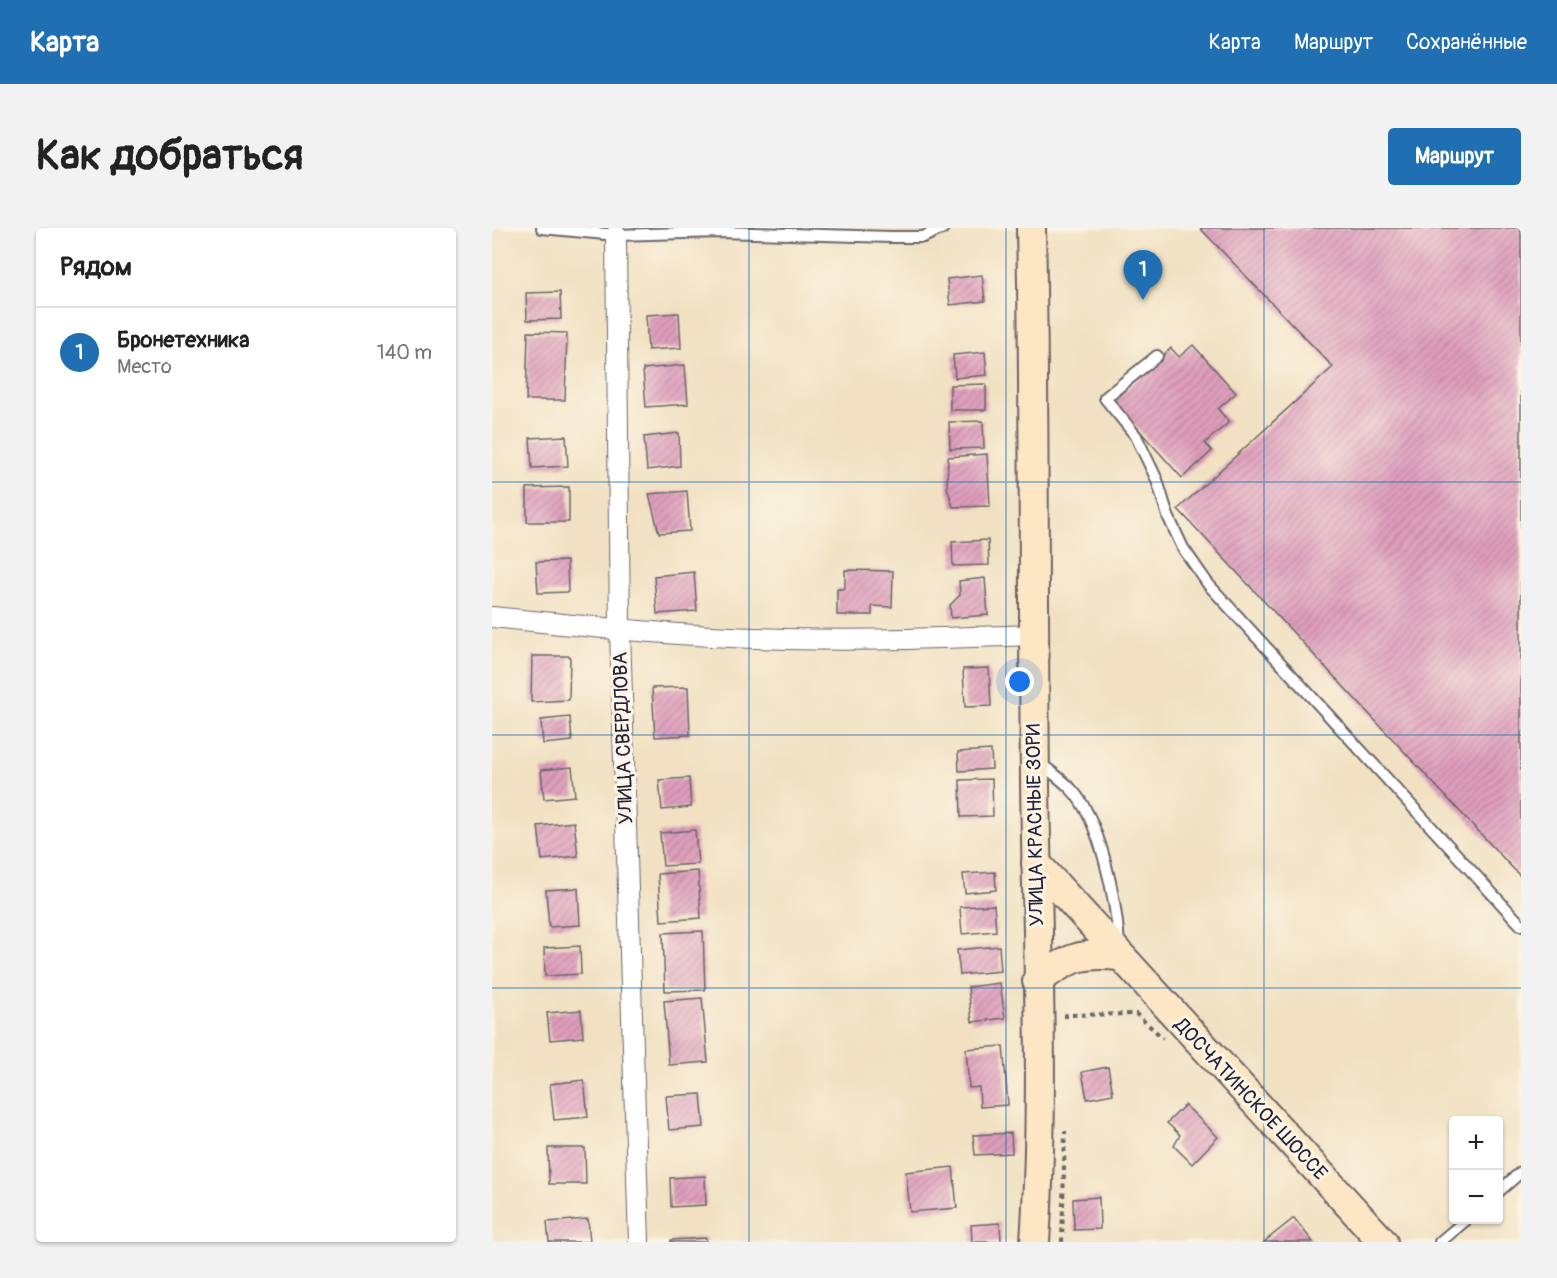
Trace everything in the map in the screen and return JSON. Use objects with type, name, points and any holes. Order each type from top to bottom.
[{"type":"main road","name":"УЛИЦА КРАСНЫЕ ЗОРИ","points":[[1031,228],[1034,373],[1038,1174],[1035,1242]]},
{"type":"main road","name":"ДОСЧАТИНСКОЕ ШОССЕ","points":[[1036,863],[1383,1242]]},
{"type":"main road","points":[[1037,981],[1066,960],[1079,955],[1120,956]]},
{"type":"street","name":"УЛИЦА СВЕРДЛОВА","points":[[616,235],[620,631],[639,1242]]},
{"type":"street","points":[[492,617],[620,631],[819,639],[1034,635]]},
{"type":"lane","points":[[542,228],[616,235],[720,232],[902,237],[923,237],[943,228]]},
{"type":"lane","points":[[1157,356],[1105,398],[1136,436],[1157,480],[1167,516],[1183,548],[1208,584],[1246,627],[1521,925]]},
{"type":"lane","points":[[1035,759],[1072,790],[1093,823],[1116,906],[1120,956]]},
{"type":"lane","points":[[1503,1188],[1521,1172]]},
{"type":"lane","points":[[1440,1242],[1461,1224]]},
{"type":"path","points":[[1066,1015],[1136,1014],[1158,1035]]},
{"type":"building","points":[[1200,228],[1521,228],[1521,877],[1178,509],[1333,367]]},
{"type":"building","points":[[982,275],[985,301],[950,305],[947,279]]},
{"type":"building","points":[[560,292],[561,319],[527,320],[526,293]]},
{"type":"building","points":[[679,313],[681,348],[648,350],[646,315]]},
{"type":"building","points":[[528,332],[567,333],[565,400],[526,400]]},
{"type":"building","points":[[1193,345],[1236,393],[1218,409],[1229,422],[1205,443],[1212,451],[1182,478],[1113,401],[1171,348],[1179,357]]},
{"type":"building","points":[[985,352],[987,375],[955,378],[953,355]]},
{"type":"building","points":[[685,365],[688,404],[646,407],[643,369]]},
{"type":"building","points":[[986,384],[986,410],[950,410],[950,385]]},
{"type":"building","points":[[983,421],[984,448],[950,449],[949,422]]},
{"type":"building","points":[[679,433],[680,466],[647,470],[644,437]]},
{"type":"building","points":[[566,436],[568,466],[532,468],[530,438]]},
{"type":"building","points":[[987,454],[990,506],[953,507],[947,487],[948,457]]},
{"type":"building","points":[[569,487],[569,522],[527,522],[527,488]]},
{"type":"building","points":[[687,491],[690,531],[659,533],[649,494]]},
{"type":"building","points":[[988,540],[989,565],[953,566],[952,542]]},
{"type":"building","points":[[567,561],[568,592],[538,593],[536,562]]},
{"type":"building","points":[[845,570],[893,571],[892,607],[872,606],[872,615],[837,615],[837,589],[845,589]]},
{"type":"building","points":[[694,572],[697,611],[657,614],[654,576]]},
{"type":"building","points":[[985,578],[988,615],[951,618],[950,605],[960,595],[959,581]]},
{"type":"building","points":[[532,656],[570,656],[569,700],[531,702]]},
{"type":"building","points":[[989,668],[991,706],[965,707],[963,669]]},
{"type":"building","points":[[688,687],[690,735],[655,737],[652,688]]},
{"type":"building","points":[[570,717],[572,741],[543,744],[541,720]]},
{"type":"building","points":[[991,750],[992,769],[959,771],[958,752]]},
{"type":"building","points":[[572,767],[575,796],[544,799],[541,770]]},
{"type":"building","points":[[689,778],[691,807],[662,810],[659,780]]},
{"type":"building","points":[[992,779],[993,816],[961,817],[960,780]]},
{"type":"building","points":[[574,822],[578,856],[542,860],[538,826]]},
{"type":"building","points":[[695,830],[698,864],[663,866],[660,833]]},
{"type":"building","points":[[698,871],[701,918],[661,921],[658,874]]},
{"type":"building","points":[[995,872],[996,890],[965,893],[963,874]]},
{"type":"building","points":[[578,888],[580,925],[549,927],[546,890]]},
{"type":"building","points":[[994,905],[996,931],[962,934],[960,907]]},
{"type":"building","points":[[703,931],[705,990],[665,991],[663,933]]},
{"type":"building","points":[[580,946],[581,974],[545,976],[544,948]]},
{"type":"building","points":[[999,946],[1001,971],[960,975],[957,950]]},
{"type":"building","points":[[1000,983],[1005,1018],[972,1022],[968,987]]},
{"type":"building","points":[[702,998],[708,1062],[669,1065],[664,1001]]},
{"type":"building","points":[[581,1010],[583,1037],[550,1040],[547,1013]]},
{"type":"building","points":[[1003,1046],[1008,1105],[980,1107],[979,1087],[969,1088],[966,1049]]},
{"type":"building","points":[[1108,1067],[1113,1094],[1087,1099],[1082,1072]]},
{"type":"building","points":[[584,1080],[588,1117],[554,1120],[550,1084]]},
{"type":"building","points":[[701,1094],[704,1127],[669,1130],[666,1096]]},
{"type":"building","points":[[1185,1105],[1218,1137],[1192,1164],[1174,1146],[1180,1135],[1167,1123]]},
{"type":"building","points":[[1011,1133],[1012,1153],[975,1155],[973,1135]]},
{"type":"building","points":[[548,1148],[585,1148],[586,1184],[549,1184]]},
{"type":"building","points":[[953,1167],[957,1208],[910,1212],[906,1172]]},
{"type":"building","points":[[705,1176],[706,1205],[671,1207],[670,1178]]},
{"type":"building","points":[[1099,1197],[1100,1229],[1074,1230],[1073,1199]]},
{"type":"building","points":[[1294,1218],[1313,1242],[1264,1242]]},
{"type":"building","points":[[588,1219],[590,1242],[549,1242],[547,1222]]},
{"type":"building","points":[[1000,1223],[1001,1242],[972,1242],[971,1225]]},
{"type":"building","points":[[706,1238],[706,1242],[671,1242],[671,1240]]},
{"type":"place","name":"Бронетехника","points":[[1143,300]]}]
